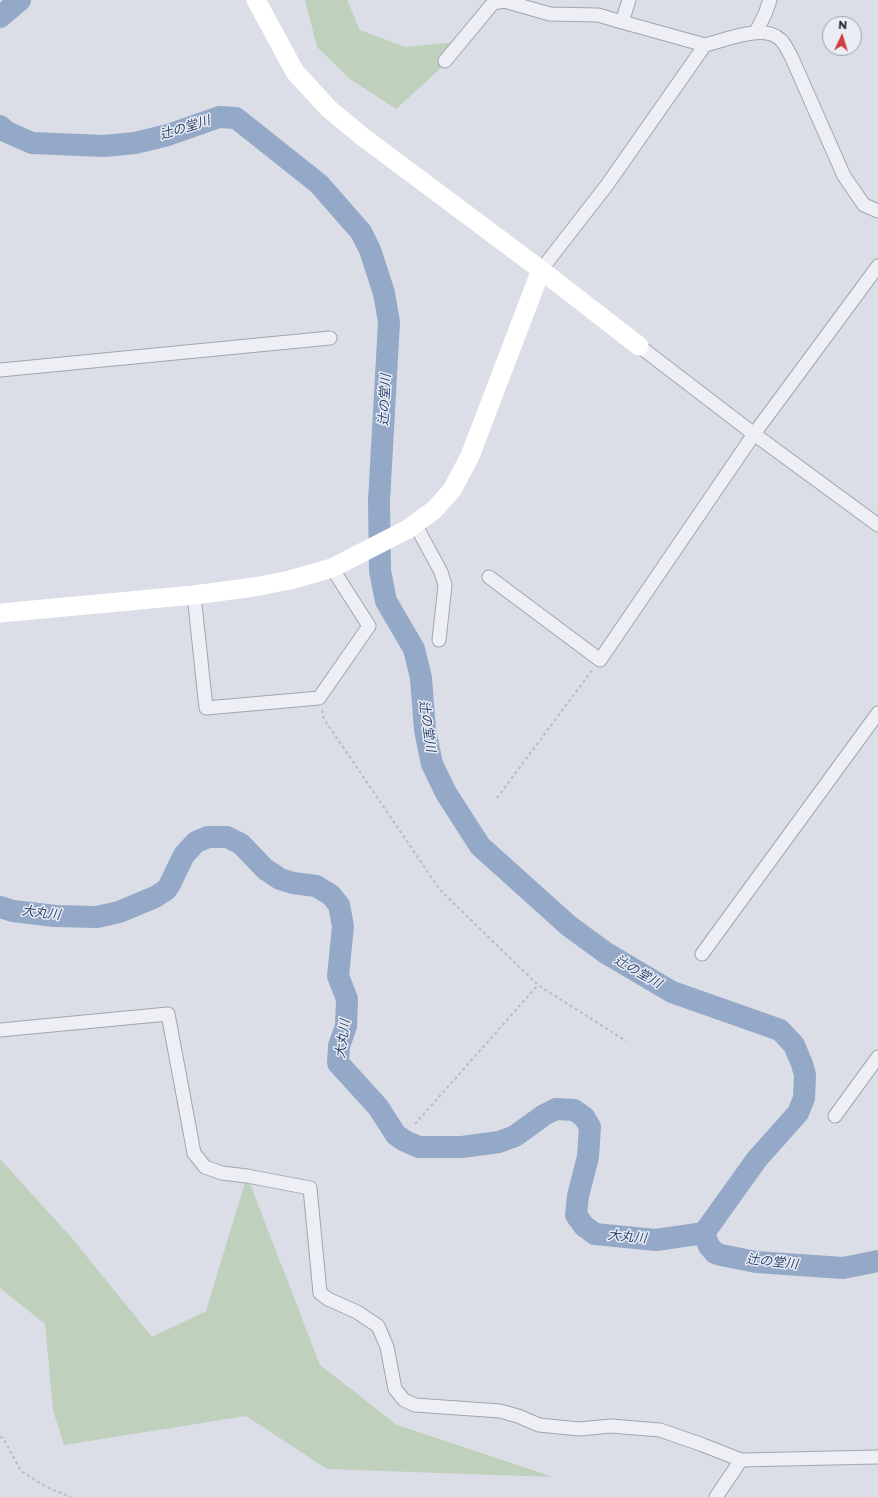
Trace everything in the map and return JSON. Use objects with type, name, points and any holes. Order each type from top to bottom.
[{"type":"street","points":[[256,0],[295,72],[329,109],[363,137],[541,270],[754,434],[878,525]]},
{"type":"street","points":[[622,22],[629,0]]},
{"type":"street","points":[[756,32],[770,0]]},
{"type":"street","points":[[445,62],[493,3],[504,1],[550,14],[598,15],[705,45],[756,32],[768,33],[781,40],[791,56],[844,176],[864,205],[878,211]]},
{"type":"street","points":[[0,613],[194,595],[254,587],[290,580],[336,565],[411,526],[434,510],[452,490],[470,456],[541,270],[607,185],[705,45]]},
{"type":"street","points":[[489,577],[600,660],[754,434],[878,266]]},
{"type":"street","points":[[0,370],[330,338]]},
{"type":"street","points":[[411,526],[441,572],[445,585],[439,640]]},
{"type":"street","points":[[194,595],[206,708],[319,698],[369,626],[336,565]]},
{"type":"street","points":[[702,954],[878,713]]},
{"type":"street","points":[[0,1030],[168,1014],[194,1153],[205,1168],[222,1173],[247,1176],[310,1188],[320,1293],[328,1299],[357,1312],[378,1326],[387,1347],[395,1389],[404,1400],[415,1405],[500,1411],[518,1416],[539,1425],[579,1429],[611,1426],[660,1430],[741,1460],[878,1458]]},
{"type":"street","points":[[834,1116],[878,1057]]},
{"type":"street","points":[[716,1497],[741,1460]]},
{"type":"path","points":[[497,798],[600,660]]},
{"type":"path","points":[[319,698],[324,719],[440,890],[538,984],[626,1041]]},
{"type":"path","points":[[415,1124],[538,984]]},
{"type":"path","points":[[0,1437],[3,1438],[21,1471],[46,1487],[71,1497]]},
{"type":"green space","points":[[305,0],[347,0],[360,30],[405,47],[466,41],[453,57],[396,109],[350,79],[317,47]]},
{"type":"green space","points":[[0,1159],[71,1237],[152,1337],[206,1311],[247,1176],[320,1365],[397,1425],[553,1477],[327,1469],[246,1416],[64,1445],[53,1410],[45,1324],[0,1288]]},
{"type":"waterway","name":"辻の堂川","points":[[0,17],[20,0]]},
{"type":"waterway","name":"辻の堂川","points":[[0,126],[7,132],[32,143],[104,146],[135,143],[168,135],[219,117],[236,118],[319,184],[361,232],[370,250],[384,293],[389,322],[379,501],[380,571],[386,601],[414,649],[421,678],[425,730],[432,764],[446,793],[480,846],[569,926],[606,953],[672,992],[780,1030],[794,1045],[802,1064],[805,1075],[804,1098],[798,1113],[757,1159],[704,1233]]},
{"type":"waterway","name":"大丸川","points":[[0,907],[13,911],[55,916],[97,917],[119,912],[155,897],[166,890],[184,855],[196,842],[208,837],[227,837],[241,844],[265,869],[280,879],[293,883],[316,886],[331,895],[339,905],[343,926],[338,976],[347,999],[346,1026],[339,1046],[338,1063],[378,1107],[396,1135],[419,1147],[462,1147],[499,1142],[515,1136],[544,1115],[556,1109],[574,1110],[584,1117],[590,1127],[588,1157],[578,1196],[576,1215],[584,1226],[595,1234],[656,1240],[704,1233]]},
{"type":"waterway","name":"辻の堂川","points":[[704,1233],[709,1246],[715,1253],[756,1262],[843,1268],[878,1261]]}]
